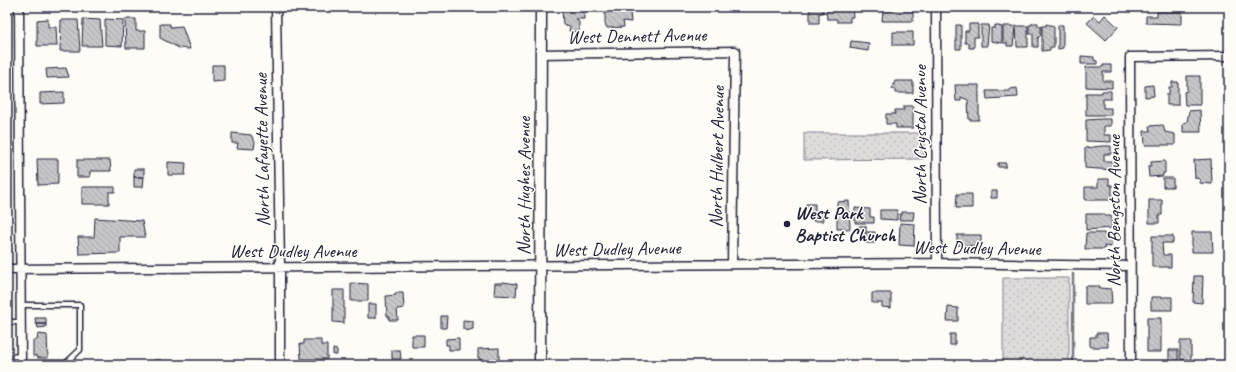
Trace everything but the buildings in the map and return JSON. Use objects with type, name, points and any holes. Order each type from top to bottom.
[{"type":"street","points":[[18,7],[21,361]]},
{"type":"street","name":"North Lafayette Avenue","points":[[276,7],[280,365]]},
{"type":"street","name":"North Hughes Avenue","points":[[540,7],[540,365]]},
{"type":"street","name":"North Crystal Avenue","points":[[936,7],[937,262]]},
{"type":"street","name":"West Dennett Avenue","points":[[540,54],[735,51]]},
{"type":"street","name":"North Hulbert Avenue","points":[[732,264],[735,51]]},
{"type":"street","name":"North Bengston Avenue","points":[[1131,365],[1130,57],[1229,56]]},
{"type":"street","name":"West Dudley Avenue","points":[[7,269],[937,262],[1130,266]]},
{"type":"lane","points":[[21,305],[80,305],[80,350],[64,365]]},
{"type":"lane","points":[[7,322],[20,322]]},
{"type":"lane","points":[[7,357],[21,361]]},
{"type":"shaded area","points":[[804,133],[924,133],[924,159],[804,160]]},
{"type":"shaded area","points":[[1003,278],[1069,278],[1069,365],[1003,365]]},
{"type":"shaded area","points":[[292,362],[409,362],[409,365],[292,365]]},
{"type":"waterway","points":[[1073,274],[1073,365]]},
{"type":"place","name":"West Park Baptist Church","points":[[787,224]]}]
